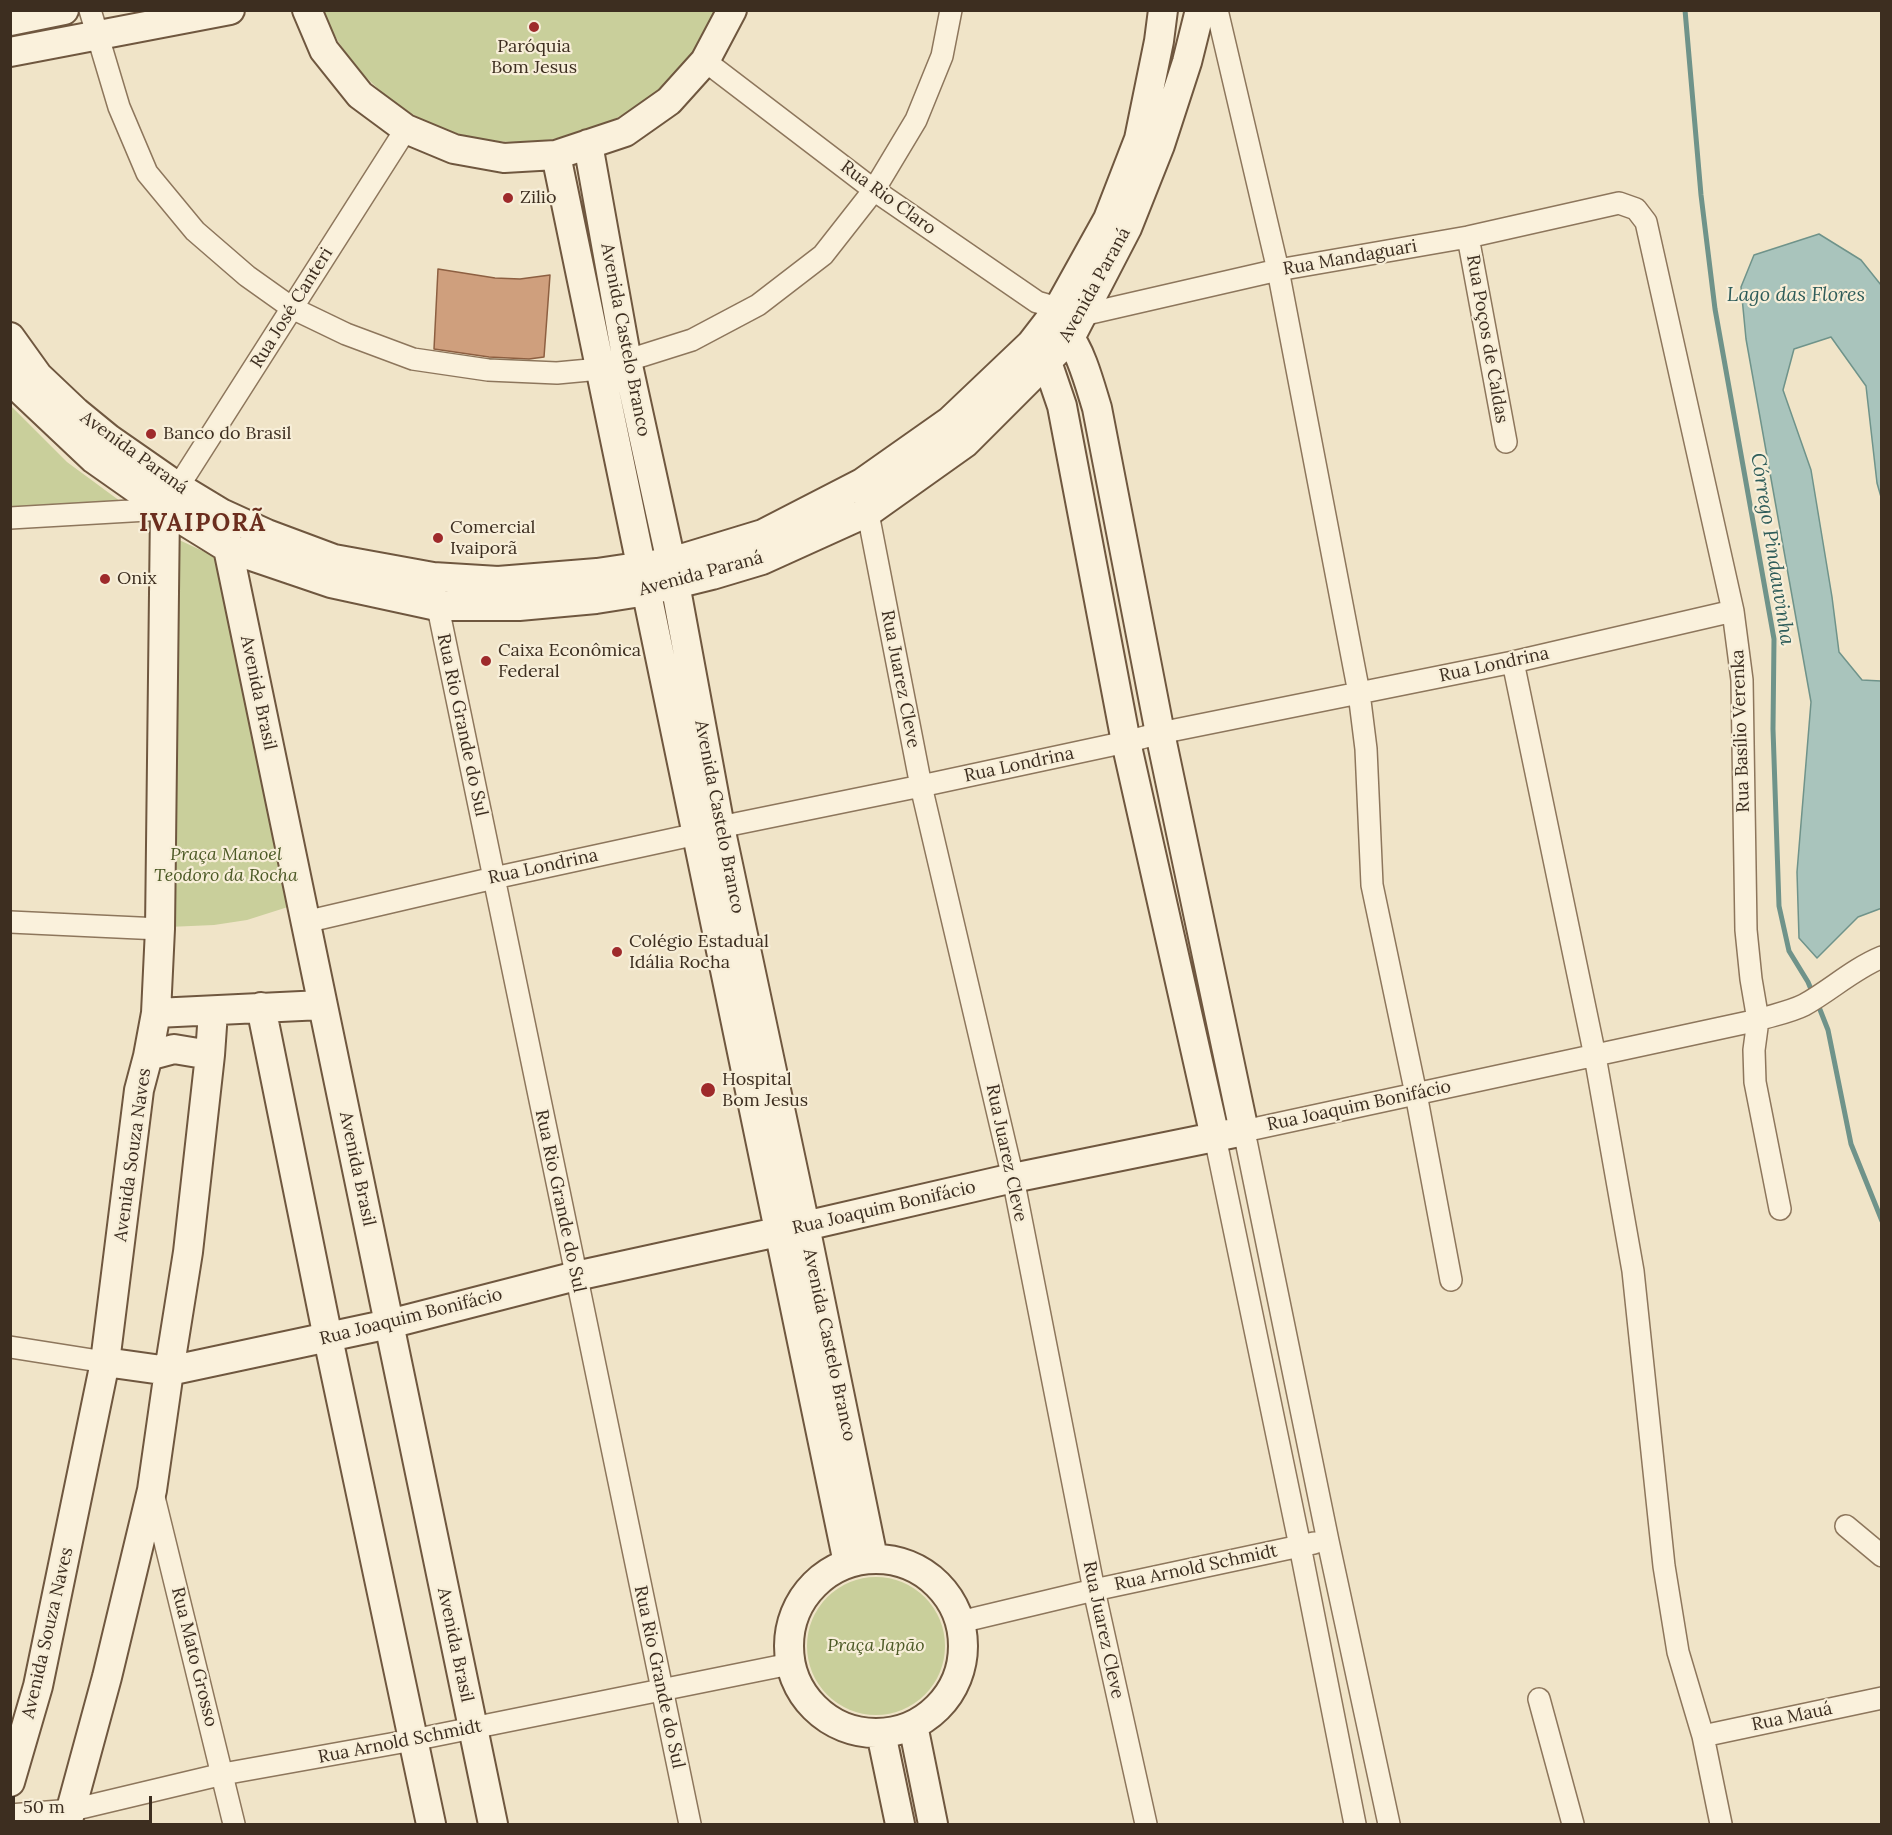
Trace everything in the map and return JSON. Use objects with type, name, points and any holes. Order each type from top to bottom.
[{"type":"street","points":[[10,21],[64,10]]},
{"type":"street","points":[[10,52],[94,23],[230,10]]},
{"type":"street","points":[[307,10],[324,50],[360,95],[406,129],[453,149],[504,158],[556,155],[625,132],[669,101],[705,61],[732,10]]},
{"type":"street","points":[[94,23],[119,107],[147,173],[195,231],[247,276],[292,308],[346,334],[413,359],[488,370],[557,373],[600,369],[692,340],[758,305],[823,255],[874,190],[915,120],[942,56],[951,10]]},
{"type":"street","name":"Avenida Paraná","points":[[10,337],[38,376],[228,548],[331,583],[437,606],[519,606],[596,599],[645,579],[672,573],[763,534],[862,483],[950,422],[1056,332],[1108,219],[1139,139],[1159,41],[1162,10]]},
{"type":"street","name":"Avenida Paraná","points":[[672,573],[712,575],[762,560],[868,512],[965,443],[1056,332],[1127,228],[1160,145],[1187,62],[1200,10]]},
{"type":"street","points":[[1217,10],[1278,270],[1359,693],[1366,749],[1372,885],[1416,1094],[1451,1280]]},
{"type":"street","name":"Rua Rio Claro","points":[[705,61],[874,190],[1037,302],[1056,332]]},
{"type":"street","name":"Rua José Canteri","points":[[172,498],[406,129]]},
{"type":"street","name":"Avenida Castelo Branco","points":[[588,144],[627,361],[672,573],[708,830]]},
{"type":"street","name":"Avenida Castelo Branco","points":[[556,155],[645,579],[708,830],[861,1560]]},
{"type":"street","name":"Rua Mandaguari","points":[[1056,332],[1278,270],[1468,237],[1619,203]]},
{"type":"street","name":"Rua Basílio Verenka","points":[[1619,203],[1636,209],[1646,222],[1733,611],[1742,680],[1746,930],[1758,1020],[1754,1050],[1755,1082],[1780,1209]]},
{"type":"street","name":"Rua Poços de Caldas","points":[[1468,237],[1506,442]]},
{"type":"street","points":[[1056,332],[1088,377],[1097,408],[1160,733],[1389,1824]]},
{"type":"street","points":[[1056,332],[1062,406],[1126,742],[1215,1137],[1355,1824]]},
{"type":"street","name":"Avenida Paraná","points":[[10,377],[94,459],[172,498],[221,513],[267,534],[334,558],[433,577],[498,581],[645,579]]},
{"type":"street","name":"Rua Juarez Cleve","points":[[862,483],[921,786],[1013,1178],[1094,1590],[1146,1824]]},
{"type":"street","points":[[10,518],[172,498]]},
{"type":"street","name":"Avenida Souza Naves","points":[[10,1782],[38,1686],[105,1362],[139,1090],[156,1013],[172,498]]},
{"type":"street","name":"Avenida Brasil","points":[[221,513],[493,1824]]},
{"type":"street","name":"Rua Rio Grande do Sul","points":[[433,577],[437,606],[690,1824]]},
{"type":"street","name":"Rua Londrina","points":[[305,922],[708,830],[1160,733],[1513,662],[1733,611]]},
{"type":"street","points":[[1513,662],[1595,1056],[1633,1271],[1664,1566],[1678,1652],[1703,1736],[1721,1824]]},
{"type":"street","points":[[10,922],[160,929]]},
{"type":"street","name":"Rua Joaquim Bonifácio","points":[[10,1347],[169,1371],[328,1338],[576,1276],[1013,1178],[1244,1131],[1758,1020],[1802,1006],[1854,971],[1881,957]]},
{"type":"street","points":[[156,1013],[322,1005]]},
{"type":"street","points":[[261,1007],[328,1338],[431,1824]]},
{"type":"street","points":[[69,1817],[107,1677],[152,1490],[188,1252],[213,1012]]},
{"type":"street","points":[[148,1056],[174,1049],[210,1055]]},
{"type":"street","name":"Rua Mato Grosso","points":[[152,1490],[234,1824]]},
{"type":"street","points":[[1846,1526],[1881,1556]]},
{"type":"street","name":"Rua Arnold Schmidt","points":[[960,1622],[1094,1590],[1328,1541]]},
{"type":"street","points":[[861,1560],[897,1560],[920,1569],[939,1585],[954,1605],[960,1622],[963,1657],[954,1685],[937,1708],[913,1725],[898,1730],[881,1733],[856,1731],[833,1722],[813,1708],[798,1688],[790,1664],[789,1639],[794,1614],[807,1592],[825,1574],[861,1560]]},
{"type":"street","name":"Rua Arnold Schmidt","points":[[10,1815],[69,1817],[223,1774],[413,1740],[790,1664]]},
{"type":"street","name":"Rua Mauá","points":[[1703,1736],[1881,1698]]},
{"type":"street","points":[[1539,1699],[1573,1824]]},
{"type":"street","points":[[913,1725],[933,1824]]},
{"type":"street","points":[[881,1733],[900,1824]]},
{"type":"green space","points":[[323,11],[715,11],[689,57],[654,94],[611,121],[564,137],[514,142],[465,135],[417,117],[374,85],[358,69],[344,51]]},
{"type":"green space","points":[[10,405],[67,462],[124,504],[11,509]]},
{"type":"green space","name":"Praça Manoel Teodoro da Rocha","points":[[177,539],[220,559],[291,906],[247,920],[214,925],[168,927]]},
{"type":"green space","name":"Praça Japão","points":[[876,1577],[902,1582],[925,1597],[940,1620],[945,1646],[940,1672],[925,1695],[902,1710],[876,1715],[850,1710],[827,1695],[812,1672],[807,1646],[812,1620],[827,1597],[850,1582]]},
{"type":"water","name":"Lago das Flores","points":[[1819,234],[1861,260],[1881,285],[1881,497],[1877,483],[1866,386],[1831,337],[1794,349],[1783,390],[1811,470],[1839,652],[1862,680],[1881,681],[1882,908],[1858,917],[1817,958],[1799,938],[1797,872],[1811,702],[1746,339],[1741,287],[1754,255]]},
{"type":"building","points":[[438,269],[495,278],[520,279],[550,275],[544,357],[529,359],[489,357],[434,349]]},
{"type":"waterway","name":"Córrego Pindauvinha","points":[[1685,10],[1701,195],[1715,309],[1774,639],[1773,729],[1779,906],[1789,951],[1813,994]]},
{"type":"waterway","name":"Córrego Pindauvinha","points":[[1817,1002],[1828,1030],[1851,1144],[1882,1221]]},
{"type":"place","name":"Paróquia Bom Jesus","points":[[534,27]]},
{"type":"place","name":"Zilio","points":[[508,198]]},
{"type":"place","name":"Banco do Brasil","points":[[151,434]]},
{"type":"place","name":"Comercial Ivaiporã","points":[[438,538]]},
{"type":"place","name":"Onix","points":[[105,579]]},
{"type":"place","name":"Caixa Econômica Federal","points":[[486,661]]},
{"type":"place","name":"Colégio Estadual Idália Rocha","points":[[617,952]]},
{"type":"place","name":"Hospital Bom Jesus","points":[[708,1090]]},
{"type":"district","name":"IVAIPORÃ","points":[[203,524]]}]
